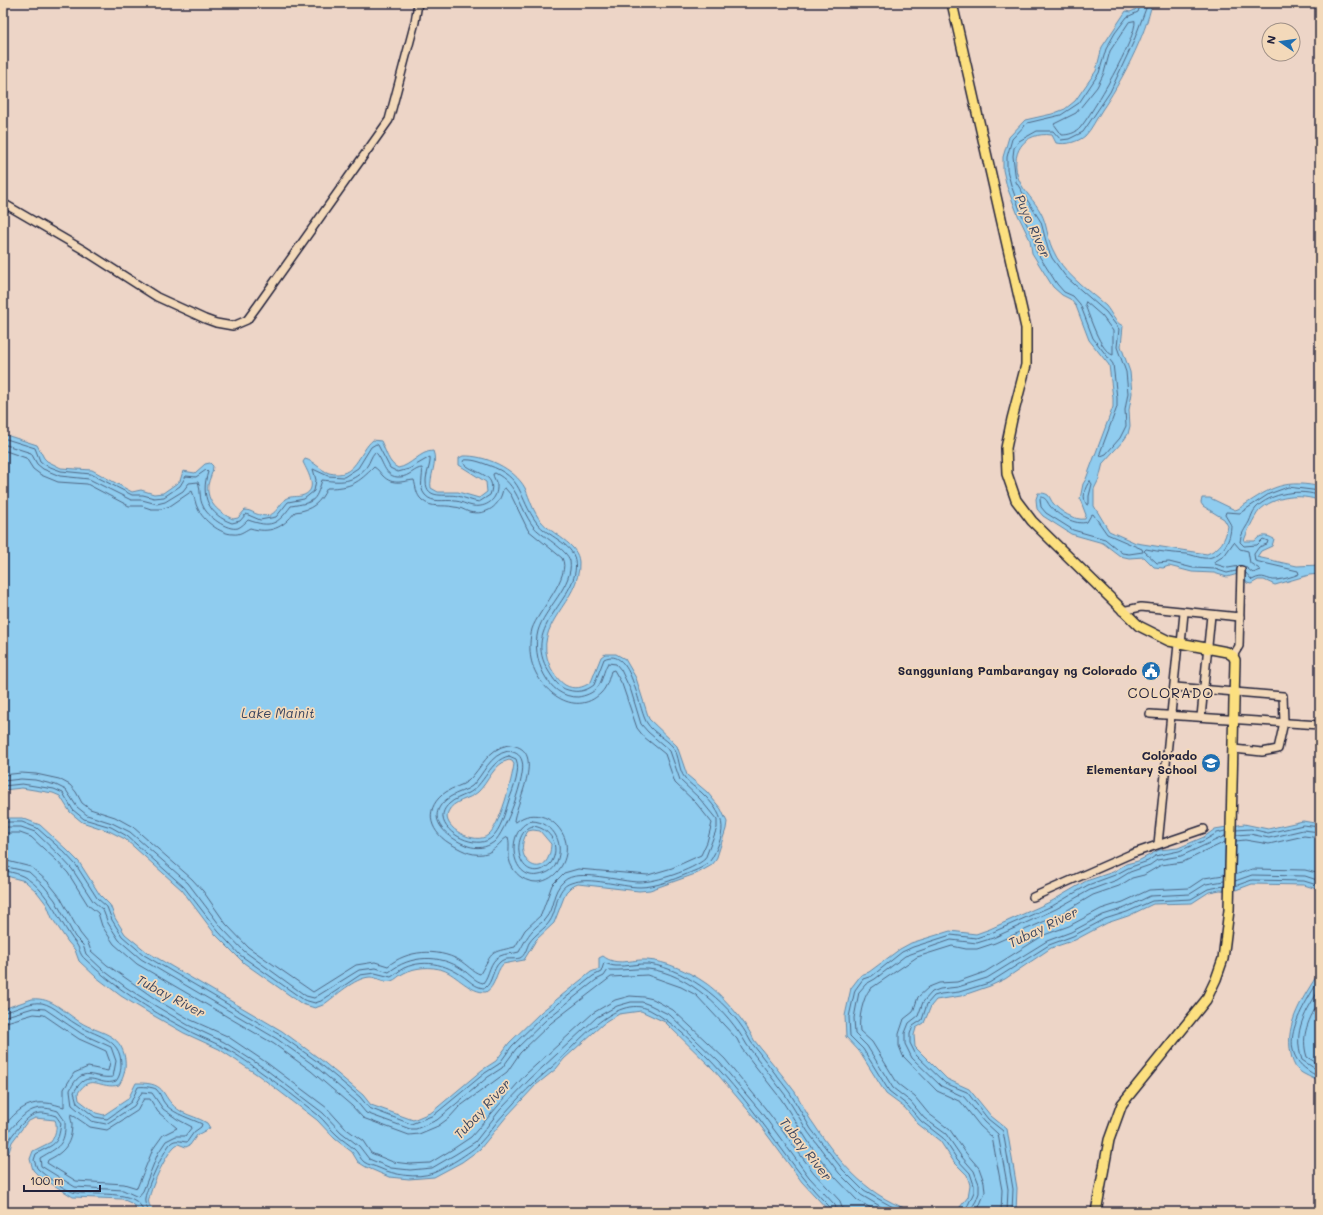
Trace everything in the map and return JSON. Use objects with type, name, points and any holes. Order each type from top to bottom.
[{"type":"main road","points":[[952,3],[1027,338],[1026,365],[1007,438],[1006,464],[1008,482],[1016,500],[1032,521],[1122,611],[1139,626],[1159,638],[1180,644],[1223,651],[1233,656],[1235,664],[1229,910],[1224,953],[1212,989],[1186,1025],[1131,1092],[1116,1118],[1109,1140],[1096,1212]]},
{"type":"street","points":[[3,203],[168,302],[216,324],[233,326],[242,323],[258,305],[389,120],[415,22],[418,3]]},
{"type":"street","points":[[1233,656],[1239,646],[1241,570]]},
{"type":"street","points":[[1122,611],[1141,607],[1184,613],[1240,617]]},
{"type":"street","points":[[1158,844],[1184,613]]},
{"type":"street","points":[[1201,717],[1210,615]]},
{"type":"street","points":[[1175,687],[1283,696],[1285,701],[1284,722],[1280,745],[1275,751],[1262,752],[1234,749]]},
{"type":"street","points":[[1150,714],[1320,725]]},
{"type":"street","points":[[1033,897],[1131,854],[1204,829]]},
{"type":"water","name":"Puyo River","points":[[1137,3],[1152,3],[1144,30],[1132,59],[1092,127],[1085,136],[1079,140],[1064,144],[1056,143],[1052,135],[1033,137],[1021,146],[1017,153],[1016,161],[1016,170],[1019,180],[1041,213],[1045,222],[1050,244],[1062,266],[1083,287],[1106,306],[1115,320],[1123,326],[1121,346],[1130,372],[1132,393],[1129,410],[1130,426],[1128,434],[1124,440],[1103,463],[1099,479],[1094,489],[1094,506],[1109,531],[1136,543],[1207,554],[1216,549],[1222,543],[1228,526],[1224,519],[1203,506],[1201,503],[1202,498],[1210,498],[1235,510],[1258,496],[1284,485],[1304,484],[1317,486],[1320,487],[1320,501],[1305,497],[1288,497],[1265,506],[1255,517],[1244,541],[1255,541],[1259,537],[1264,536],[1274,539],[1272,546],[1261,551],[1257,557],[1297,566],[1320,565],[1320,574],[1309,575],[1275,585],[1264,580],[1258,580],[1251,584],[1247,583],[1243,576],[1238,574],[1227,577],[1214,573],[1192,572],[1169,566],[1163,568],[1154,567],[1144,557],[1129,558],[1120,556],[1103,543],[1071,534],[1043,516],[1037,509],[1036,499],[1038,493],[1045,493],[1063,512],[1072,517],[1085,519],[1086,515],[1080,499],[1083,484],[1113,407],[1113,398],[1109,365],[1089,340],[1076,306],[1070,299],[1062,295],[1053,287],[1032,253],[1030,240],[1007,187],[1003,170],[1003,157],[1009,137],[1025,120],[1052,114],[1065,109],[1075,101],[1096,71],[1102,47],[1126,11],[1130,12],[1135,10]]},
{"type":"water","name":"Lake Mainit","points":[[3,434],[37,445],[47,461],[61,468],[92,470],[132,492],[141,490],[154,494],[163,493],[180,481],[183,471],[195,473],[205,464],[210,463],[213,466],[208,485],[211,502],[223,514],[233,519],[238,518],[245,510],[265,516],[272,514],[285,499],[307,494],[310,490],[311,481],[303,462],[305,459],[329,473],[338,474],[351,469],[373,440],[381,441],[390,460],[398,468],[403,467],[424,453],[433,451],[435,460],[431,479],[431,488],[438,492],[458,492],[479,498],[487,492],[486,482],[459,465],[459,458],[463,456],[472,456],[489,460],[514,474],[525,488],[538,517],[546,526],[569,544],[578,555],[578,576],[573,590],[551,625],[547,637],[546,651],[553,671],[558,679],[565,685],[578,688],[591,682],[601,657],[605,654],[616,654],[625,659],[636,678],[649,719],[677,746],[687,775],[707,792],[721,809],[727,822],[716,860],[712,865],[698,873],[650,890],[639,891],[578,884],[571,887],[566,892],[554,923],[536,940],[524,960],[503,964],[498,971],[494,983],[486,992],[474,990],[443,970],[423,968],[408,971],[391,981],[373,977],[364,978],[345,988],[323,1005],[315,1008],[302,1004],[244,963],[215,934],[182,890],[125,839],[109,831],[82,822],[70,812],[60,796],[53,793],[22,788],[3,790]],"holes":[[[509,760],[514,764],[511,780],[501,813],[492,830],[483,838],[476,838],[468,837],[454,829],[447,818],[450,808],[478,792],[495,769],[499,765]],[[528,831],[540,831],[551,844],[549,857],[544,864],[538,866],[531,864],[526,859],[523,852],[523,842]]]},
{"type":"water","name":"Tubay River","points":[[3,818],[22,818],[40,825],[67,850],[79,862],[100,895],[110,905],[115,918],[125,934],[147,952],[282,1031],[320,1059],[363,1095],[371,1105],[413,1120],[432,1112],[482,1070],[496,1061],[509,1043],[541,1012],[591,972],[599,969],[599,958],[603,956],[619,962],[647,960],[662,962],[692,974],[710,987],[732,1008],[754,1040],[795,1092],[812,1122],[846,1167],[871,1190],[885,1199],[917,1212],[829,1211],[802,1182],[754,1117],[714,1070],[665,1022],[641,1011],[619,1014],[603,1024],[564,1059],[556,1069],[536,1085],[507,1116],[480,1149],[462,1162],[434,1177],[409,1179],[389,1177],[358,1162],[352,1152],[335,1139],[317,1120],[258,1075],[219,1049],[184,1033],[149,1013],[121,996],[96,977],[79,961],[75,950],[52,918],[47,905],[37,892],[25,881],[3,875]]},
{"type":"water","name":"Tubay River","points":[[1303,821],[1320,824],[1320,890],[1304,885],[1252,884],[1233,891],[1220,890],[1209,892],[1192,903],[1153,904],[1128,916],[1107,923],[1075,940],[1051,948],[1005,979],[990,986],[961,996],[936,1000],[931,1006],[924,1023],[916,1028],[914,1035],[915,1047],[947,1079],[969,1089],[991,1116],[1007,1129],[1017,1188],[1016,1212],[956,1212],[968,1197],[970,1185],[967,1175],[954,1162],[940,1141],[918,1124],[905,1108],[886,1094],[859,1051],[846,1037],[845,1016],[851,988],[861,975],[869,972],[900,949],[911,943],[950,931],[976,934],[990,929],[1052,901],[1086,881],[1113,872],[1126,864],[1138,861],[1159,850],[1178,848],[1204,837],[1215,829],[1244,824],[1268,829]]},
{"type":"water","points":[[1320,966],[1320,1082],[1298,1070],[1294,1065],[1290,1043],[1290,1032],[1297,1011],[1319,972]]},
{"type":"water","points":[[32,999],[46,1000],[58,1006],[80,1022],[114,1039],[123,1050],[125,1070],[119,1085],[112,1086],[92,1083],[87,1084],[78,1093],[79,1100],[96,1113],[104,1115],[128,1099],[136,1083],[147,1083],[160,1088],[175,1107],[182,1112],[207,1123],[210,1128],[197,1135],[190,1145],[186,1147],[178,1144],[174,1147],[165,1160],[150,1193],[149,1203],[156,1212],[141,1212],[131,1203],[122,1199],[73,1197],[39,1176],[33,1170],[30,1159],[33,1151],[51,1142],[56,1131],[55,1120],[35,1118],[27,1122],[12,1142],[6,1156],[3,1154],[3,1009]]},
{"type":"place","name":"Sangguniang Pambarangay ng Colorado","points":[[1151,671]]},
{"type":"place","name":"Colorado Elementary School","points":[[1211,763]]},
{"type":"district","name":"COLORADO","points":[[1171,693]]}]
